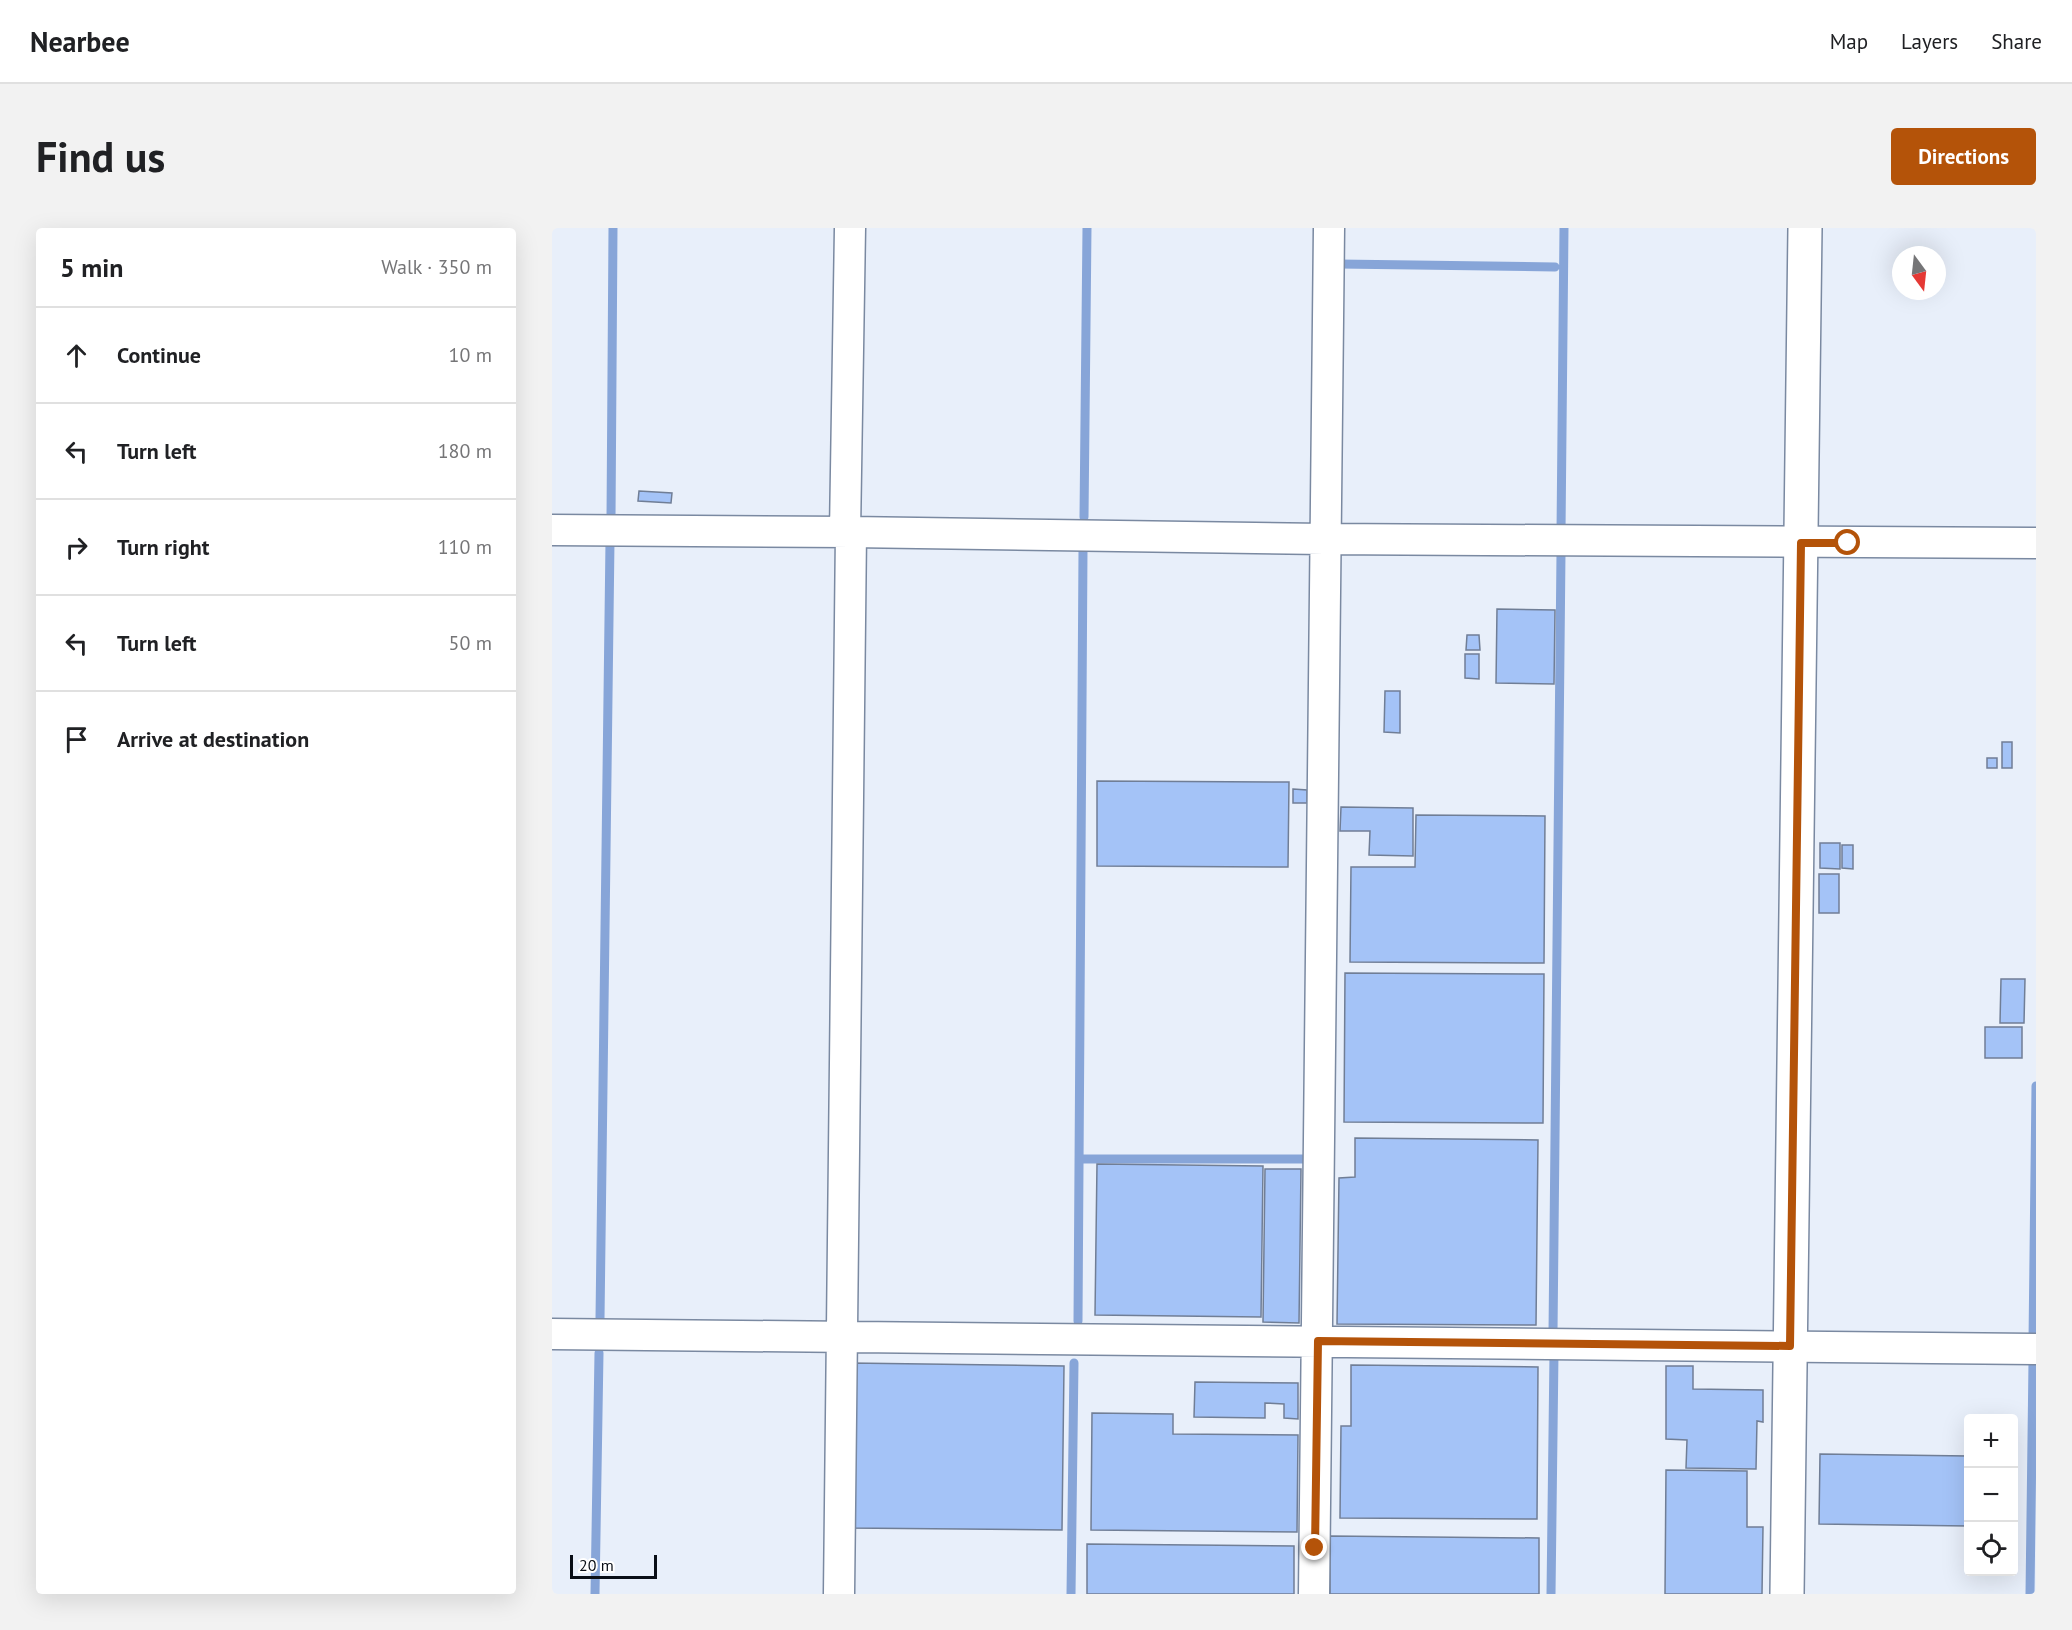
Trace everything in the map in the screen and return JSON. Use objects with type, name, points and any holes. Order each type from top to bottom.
[{"type":"street","points":[[839,1594],[850,228]]},
{"type":"street","points":[[1314,1594],[1329,228]]},
{"type":"street","points":[[1787,1594],[1805,228]]},
{"type":"street","points":[[552,530],[1324,539],[2036,543]]},
{"type":"street","points":[[552,1334],[2036,1349]]},
{"type":"building","points":[[639,491],[672,493],[671,503],[638,501]]},
{"type":"building","points":[[1497,609],[1555,610],[1554,684],[1496,683]]},
{"type":"building","points":[[1467,635],[1479,635],[1480,650],[1466,650]]},
{"type":"building","points":[[1465,654],[1479,654],[1479,679],[1465,678]]},
{"type":"building","points":[[1385,691],[1400,691],[1400,733],[1384,732]]},
{"type":"building","points":[[2002,742],[2012,742],[2012,768],[2002,768]]},
{"type":"building","points":[[1987,758],[1997,758],[1997,768],[1987,768]]},
{"type":"building","points":[[1097,781],[1289,782],[1288,867],[1097,866]]},
{"type":"building","points":[[1293,789],[1307,790],[1307,803],[1293,803]]},
{"type":"building","points":[[1341,807],[1413,808],[1413,856],[1369,855],[1370,831],[1340,831]]},
{"type":"building","points":[[1416,815],[1545,816],[1544,963],[1350,962],[1351,867],[1415,867]]},
{"type":"building","points":[[1820,843],[1840,843],[1840,869],[1820,868]]},
{"type":"building","points":[[1842,845],[1853,845],[1853,869],[1842,868]]},
{"type":"building","points":[[1819,874],[1839,874],[1839,913],[1819,913]]},
{"type":"building","points":[[1345,973],[1544,974],[1543,1123],[1344,1122]]},
{"type":"building","points":[[2001,979],[2025,979],[2024,1023],[2000,1023]]},
{"type":"building","points":[[1985,1027],[2022,1027],[2022,1058],[1985,1058]]},
{"type":"building","points":[[1355,1138],[1538,1140],[1536,1325],[1337,1324],[1339,1178],[1355,1177]]},
{"type":"building","points":[[1097,1164],[1263,1166],[1261,1317],[1095,1315]]},
{"type":"building","points":[[1265,1169],[1301,1169],[1299,1323],[1263,1322]]},
{"type":"building","points":[[850,1363],[1064,1366],[1062,1530],[848,1528]]},
{"type":"building","points":[[1351,1365],[1538,1367],[1537,1519],[1340,1518],[1341,1426],[1351,1426]]},
{"type":"building","points":[[1666,1366],[1693,1366],[1693,1389],[1763,1390],[1763,1422],[1757,1421],[1756,1469],[1686,1468],[1687,1440],[1666,1439]]},
{"type":"building","points":[[1195,1382],[1298,1383],[1298,1419],[1284,1418],[1284,1404],[1265,1403],[1265,1418],[1194,1417]]},
{"type":"building","points":[[1092,1413],[1173,1414],[1173,1434],[1298,1435],[1297,1532],[1091,1530]]},
{"type":"building","points":[[1820,1454],[1964,1456],[1964,1526],[1819,1524]]},
{"type":"building","points":[[1666,1470],[1747,1471],[1747,1527],[1763,1527],[1762,1594],[1665,1594]]},
{"type":"building","points":[[1330,1536],[1539,1538],[1539,1594],[1330,1594]]},
{"type":"building","points":[[1087,1544],[1294,1546],[1294,1594],[1087,1594]]},
{"type":"waterway","points":[[611,518],[613,228]]},
{"type":"waterway","points":[[1084,517],[1087,228]]},
{"type":"waterway","points":[[1561,532],[1564,228]]},
{"type":"waterway","points":[[1339,264],[1555,267]]},
{"type":"waterway","points":[[600,1319],[610,541]]},
{"type":"waterway","points":[[1078,1321],[1083,550]]},
{"type":"waterway","points":[[1553,1333],[1561,553]]},
{"type":"waterway","points":[[2033,1341],[2036,1086]]},
{"type":"waterway","points":[[1079,1159],[1303,1159]]},
{"type":"waterway","points":[[595,1594],[599,1353]]},
{"type":"waterway","points":[[1551,1594],[1554,1353]]},
{"type":"waterway","points":[[2030,1594],[2033,1361]]},
{"type":"waterway","points":[[1071,1594],[1074,1363]]},
{"type":"route","points":[[1315,1548],[1318,1341],[1790,1346],[1801,543],[1848,543]]}]
